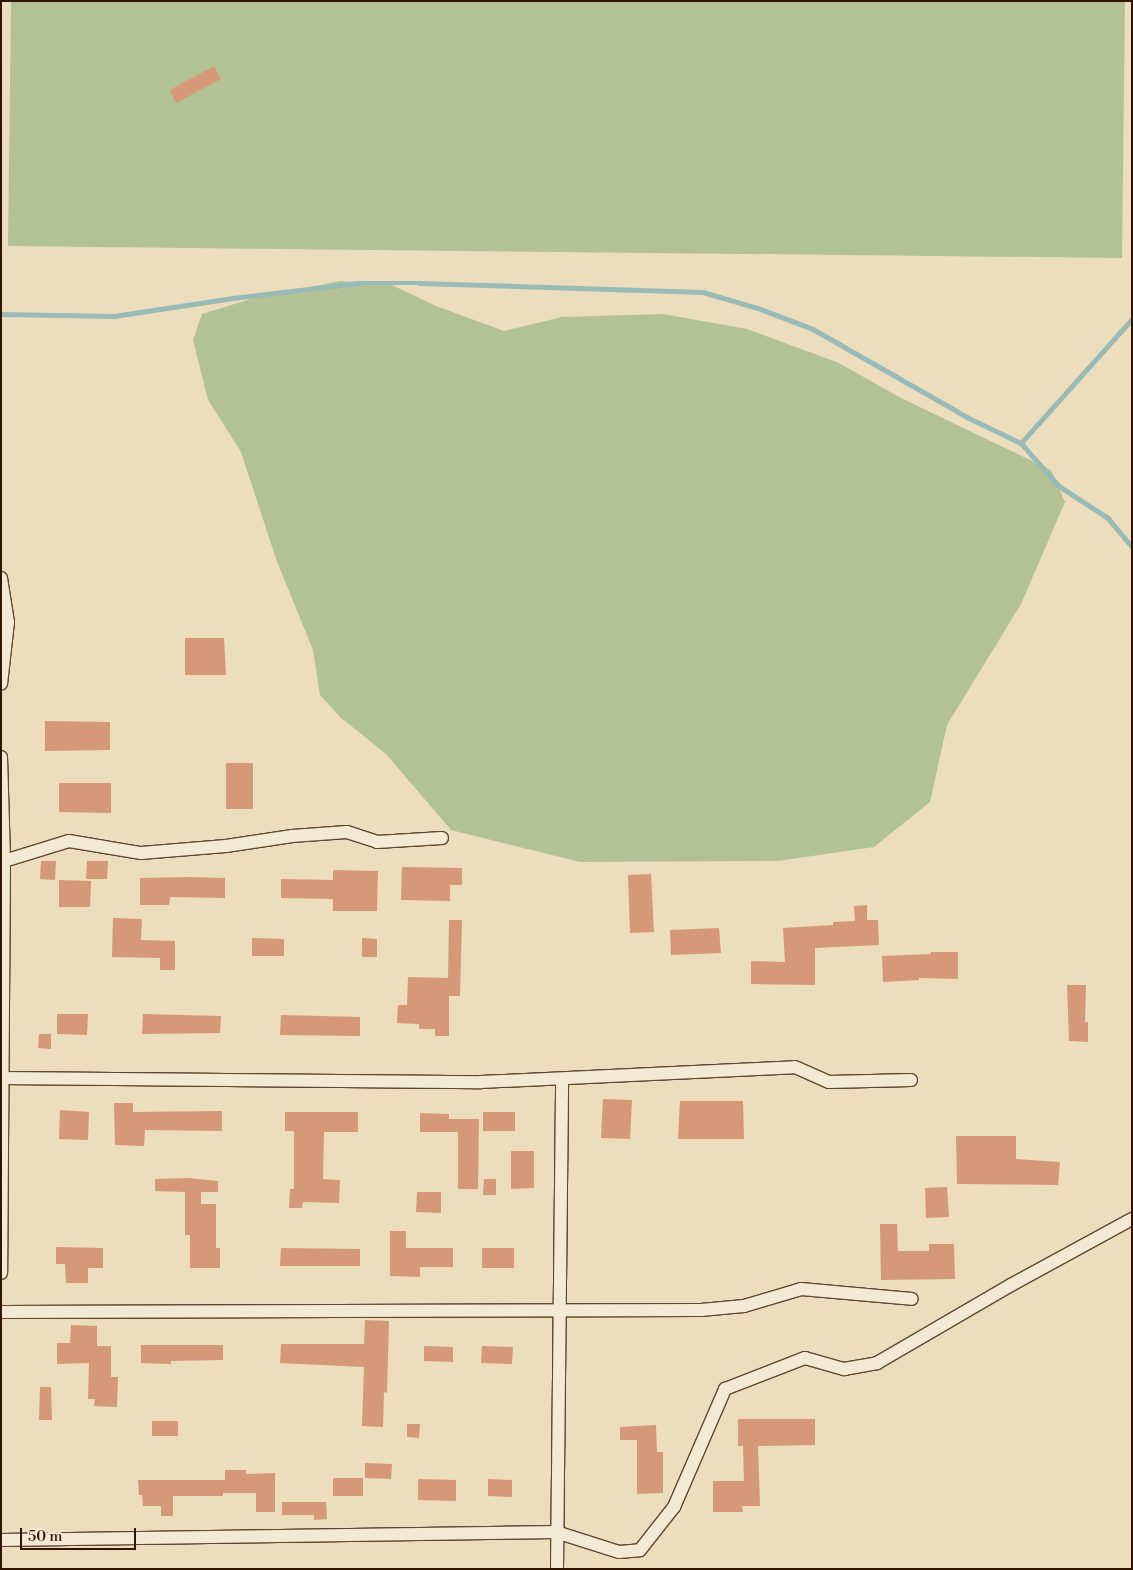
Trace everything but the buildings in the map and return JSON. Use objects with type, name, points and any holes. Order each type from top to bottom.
[{"type":"street","points":[[1,578],[8,622],[1,684]]},
{"type":"street","points":[[1,757],[4,861],[1,1273]]},
{"type":"street","points":[[4,861],[69,841],[141,853],[226,846],[292,836],[347,832],[377,842],[442,838]]},
{"type":"street","points":[[2,1078],[471,1082],[795,1067],[830,1082],[911,1080]]},
{"type":"street","points":[[557,1569],[562,1079]]},
{"type":"street","points":[[1,1540],[556,1532],[620,1552],[640,1550],[674,1507],[725,1390],[805,1358],[844,1369],[877,1363],[1011,1285],[1132,1219]]},
{"type":"street","points":[[1,1312],[701,1310],[744,1306],[801,1289],[912,1299]]},
{"type":"green space","points":[[11,1],[1125,1],[1122,258],[8,246]]},
{"type":"green space","points":[[340,281],[392,285],[436,306],[504,331],[562,317],[663,314],[747,329],[839,363],[899,397],[1051,470],[1065,502],[1021,604],[947,725],[930,802],[874,847],[778,861],[580,862],[451,830],[386,754],[340,717],[320,695],[313,650],[276,559],[241,452],[208,400],[193,340],[202,314],[254,298]]},
{"type":"waterway","points":[[1,314],[114,316],[233,298],[358,283],[419,283],[703,292],[758,308],[813,329],[967,417],[1021,443],[1059,486],[1108,518],[1132,547]]},
{"type":"waterway","points":[[1021,443],[1132,319]]}]
